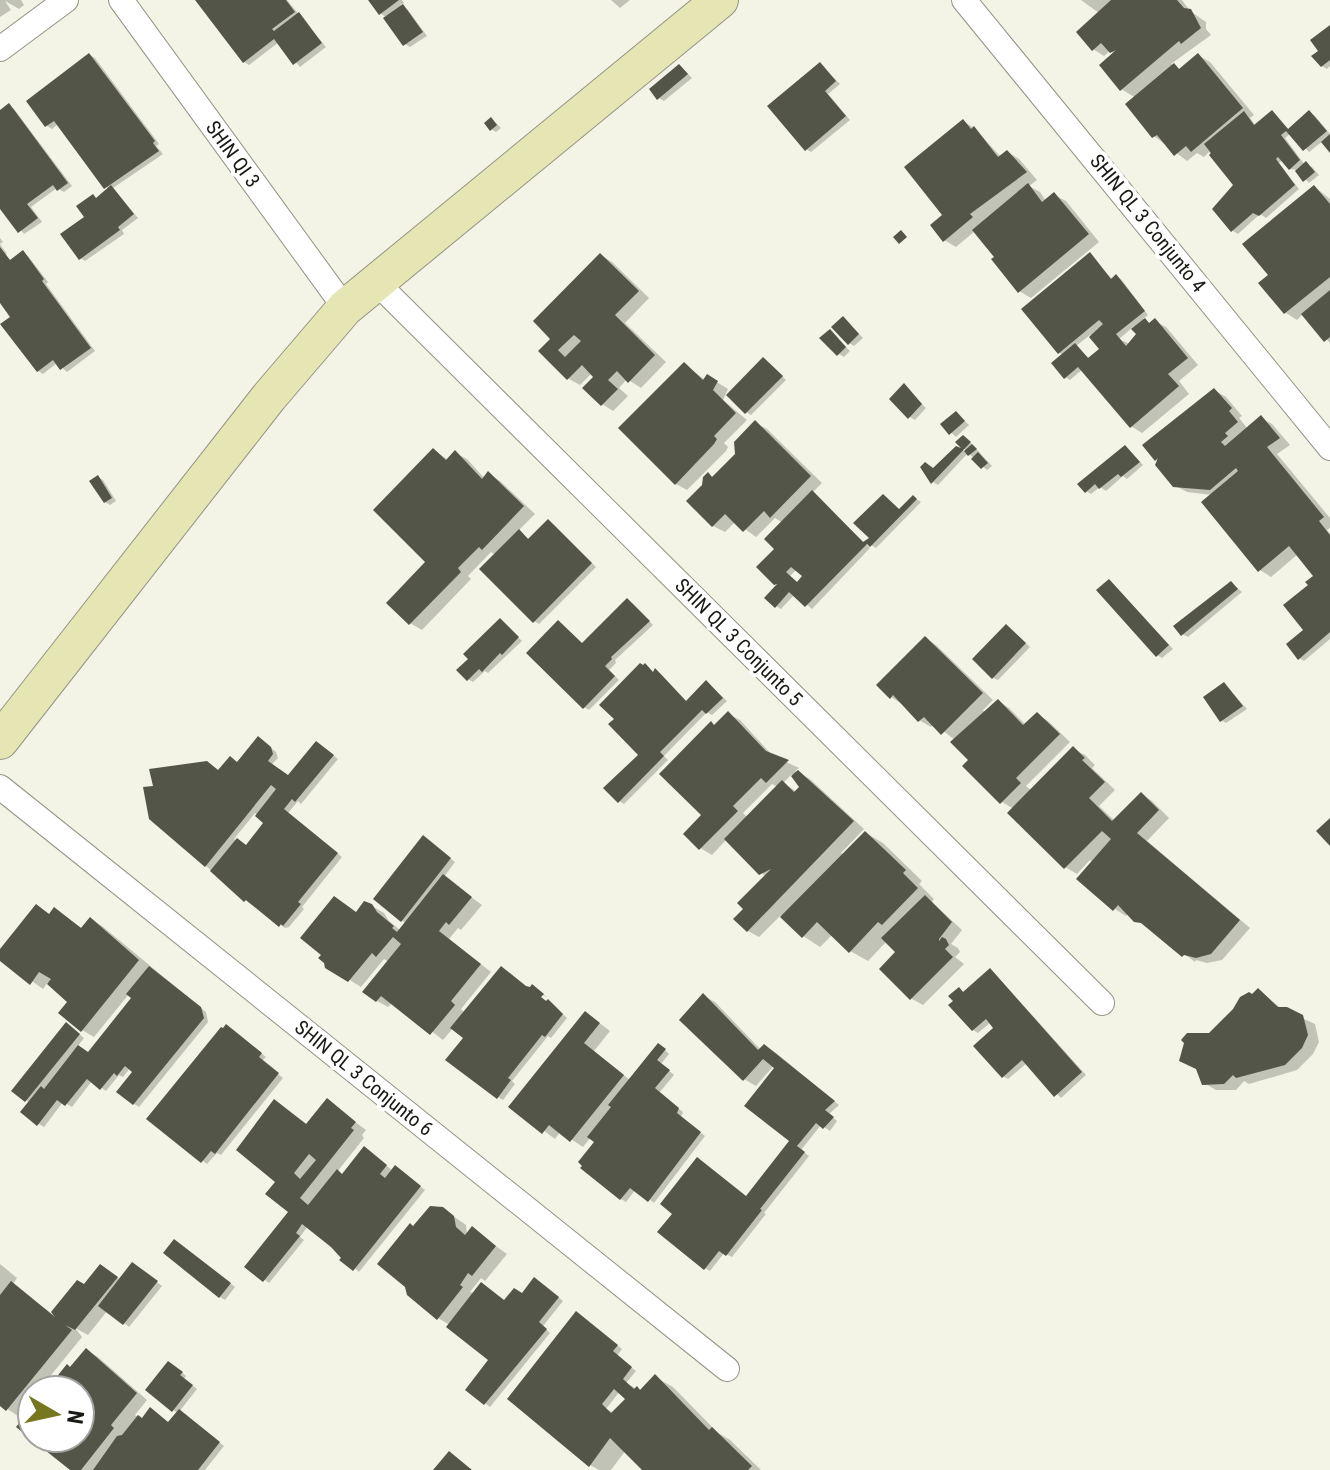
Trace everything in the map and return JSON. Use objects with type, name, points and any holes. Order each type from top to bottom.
[{"type":"street","points":[[0,49],[66,0]]},
{"type":"street","name":"SHIN QI 3","points":[[121,0],[345,308]]},
{"type":"street","points":[[0,741],[269,397],[345,308],[720,0]]},
{"type":"street","name":"SHIN QL 3 Conjunto 4","points":[[964,0],[1330,448]]},
{"type":"street","name":"SHIN QL 3 Conjunto 5","points":[[376,282],[1102,1003]]},
{"type":"street","name":"SHIN QL 3 Conjunto 6","points":[[0,787],[727,1369]]},
{"type":"building","points":[[195,0],[286,0],[295,12],[272,29],[274,31],[299,12],[322,43],[293,65],[274,39],[243,63]]},
{"type":"building","points":[[368,0],[399,0],[379,15]]},
{"type":"building","points":[[1111,0],[1177,0],[1184,8],[1191,9],[1201,28],[1181,44],[1179,41],[1120,91],[1099,65],[1116,50],[1110,53],[1101,43],[1092,51],[1076,32]]},
{"type":"building","points":[[403,4],[423,32],[403,46],[383,18]]},
{"type":"building","points":[[1330,25],[1330,60],[1321,67],[1311,56],[1318,51],[1310,40]]},
{"type":"building","points":[[89,53],[155,141],[153,143],[159,151],[104,189],[54,121],[45,127],[26,101]]},
{"type":"building","points":[[1198,53],[1243,108],[1191,152],[1186,146],[1174,156],[1157,135],[1152,138],[1125,104],[1174,63],[1179,69]]},
{"type":"building","points":[[820,62],[836,81],[825,91],[846,116],[805,151],[767,106]]},
{"type":"building","points":[[679,64],[688,74],[657,100],[649,89]]},
{"type":"building","points":[[9,103],[68,183],[57,191],[53,185],[27,204],[38,218],[18,233],[0,209],[0,110]]},
{"type":"building","points":[[1272,110],[1288,129],[1309,110],[1327,131],[1303,151],[1286,131],[1281,135],[1300,160],[1289,170],[1278,157],[1276,159],[1295,185],[1259,216],[1253,213],[1231,232],[1212,209],[1233,185],[1204,144],[1244,111],[1254,125]]},
{"type":"building","points":[[491,117],[497,125],[490,131],[484,123]]},
{"type":"building","points":[[963,119],[971,129],[974,126],[998,157],[1007,150],[1027,172],[970,214],[973,217],[943,242],[930,225],[942,215],[904,167]]},
{"type":"building","points":[[1330,134],[1330,153],[1321,142]]},
{"type":"building","points":[[1306,161],[1315,172],[1303,182],[1295,171]]},
{"type":"building","points":[[1028,183],[1042,202],[1054,192],[1089,234],[1018,293],[972,230]]},
{"type":"building","points":[[111,185],[134,214],[118,227],[120,230],[79,260],[60,234],[84,217],[76,206],[93,194],[96,198]]},
{"type":"building","points":[[1314,185],[1330,204],[1330,277],[1284,314],[1258,283],[1268,275],[1242,244]]},
{"type":"building","points":[[901,230],[907,237],[899,244],[893,237]]},
{"type":"building","points":[[0,247],[10,260],[23,250],[91,348],[60,370],[53,360],[37,372],[0,324],[10,317],[0,303]]},
{"type":"building","points":[[1090,252],[1111,279],[1116,274],[1145,311],[1116,334],[1126,346],[1136,334],[1131,329],[1145,318],[1149,323],[1155,318],[1188,358],[1168,374],[1179,386],[1130,428],[1078,367],[1064,379],[1051,363],[1075,343],[1088,358],[1099,349],[1089,337],[1103,324],[1099,320],[1058,354],[1021,309]]},
{"type":"building","points":[[600,253],[639,291],[615,315],[655,355],[628,383],[617,371],[608,380],[618,389],[601,406],[582,388],[593,377],[582,365],[567,380],[538,351],[550,339],[533,321]],"holes":[[[574,335],[581,341],[565,357],[558,350]]]},
{"type":"building","points":[[1330,290],[1330,337],[1324,342],[1301,314]]},
{"type":"building","points":[[843,316],[859,334],[848,345],[831,327]]},
{"type":"building","points":[[830,329],[846,347],[837,356],[819,338]]},
{"type":"building","points":[[763,357],[783,376],[745,414],[726,395]]},
{"type":"building","points":[[684,362],[703,380],[707,374],[718,381],[713,390],[736,413],[714,436],[717,439],[714,444],[675,485],[618,428]]},
{"type":"building","points":[[904,383],[922,404],[908,419],[889,399]]},
{"type":"building","points":[[1214,388],[1232,408],[1229,411],[1238,422],[1225,433],[1228,436],[1221,442],[1225,446],[1261,415],[1280,438],[1267,447],[1324,517],[1319,521],[1330,535],[1330,632],[1298,660],[1286,644],[1303,630],[1283,605],[1308,585],[1305,582],[1313,576],[1289,546],[1258,572],[1201,502],[1238,471],[1236,468],[1210,490],[1173,487],[1155,465],[1158,458],[1155,461],[1142,445]]},
{"type":"building","points":[[956,411],[965,421],[949,435],[940,424]]},
{"type":"building","points":[[755,420],[811,476],[770,518],[764,511],[743,532],[725,514],[712,527],[686,501],[702,485],[703,477],[708,472],[712,477],[735,454],[734,442]]},
{"type":"building","points":[[963,435],[971,442],[931,484],[920,467],[925,462],[933,468],[956,446],[961,448],[955,442]]},
{"type":"building","points":[[972,444],[977,449],[968,456],[964,451]]},
{"type":"building","points":[[1125,445],[1140,462],[1121,477],[1118,474],[1099,489],[1095,484],[1085,493],[1077,484]]},
{"type":"building","points":[[433,448],[446,460],[455,450],[482,479],[488,471],[524,506],[482,550],[479,547],[458,568],[461,572],[409,625],[386,603],[425,562],[373,510]]},
{"type":"building","points":[[978,452],[988,463],[981,469],[971,459]]},
{"type":"building","points":[[98,475],[112,498],[104,503],[89,481]]},
{"type":"building","points":[[812,490],[863,542],[869,538],[853,523],[883,494],[899,509],[913,495],[917,499],[805,607],[789,592],[775,608],[764,598],[777,584],[774,585],[756,567],[774,549],[764,539]],"holes":[[[791,567],[802,576],[797,582],[786,572]]]},
{"type":"building","points":[[548,519],[592,563],[533,623],[479,569],[519,529],[528,539]]},
{"type":"building","points":[[1109,579],[1169,645],[1156,657],[1096,590]]},
{"type":"building","points":[[1231,581],[1238,589],[1181,636],[1173,626]]},
{"type":"building","points":[[627,598],[650,621],[611,657],[605,666],[615,676],[583,709],[526,653],[558,620],[582,643]]},
{"type":"building","points":[[500,618],[519,637],[482,672],[479,669],[467,681],[456,670],[468,659],[463,654]]},
{"type":"building","points":[[1006,624],[1026,643],[992,679],[972,659]]},
{"type":"building","points":[[925,636],[983,693],[941,735],[924,717],[918,722],[893,695],[890,699],[876,685]]},
{"type":"building","points":[[640,663],[645,663],[653,672],[655,668],[686,701],[706,680],[723,698],[706,714],[702,710],[660,752],[664,756],[618,803],[603,788],[638,755],[608,724],[614,719],[599,705]]},
{"type":"building","points":[[1224,682],[1243,706],[1220,722],[1203,697]]},
{"type":"building","points":[[998,699],[1023,725],[1037,712],[1060,734],[1016,778],[1021,783],[1000,804],[962,766],[968,760],[950,742]]},
{"type":"building","points":[[728,711],[766,751],[789,760],[766,783],[761,778],[733,806],[738,811],[699,850],[683,834],[701,815],[659,774],[711,721],[714,725]]},
{"type":"building","points":[[258,736],[271,747],[273,754],[268,761],[288,775],[316,741],[334,755],[295,802],[292,799],[284,809],[338,853],[298,902],[301,904],[279,927],[246,900],[244,902],[210,871],[237,838],[246,845],[263,823],[255,816],[276,789],[271,785],[205,867],[149,819],[143,787],[153,786],[149,769],[207,761],[218,770],[230,756],[237,762]]},
{"type":"building","points":[[1073,746],[1085,758],[1082,760],[1105,782],[1089,798],[1112,821],[1141,792],[1159,810],[1137,833],[1240,920],[1211,954],[1196,958],[1182,957],[1141,923],[1134,922],[1118,905],[1113,911],[1076,879],[1111,839],[1102,831],[1064,869],[1007,813]]},
{"type":"building","points":[[798,770],[854,821],[747,932],[733,919],[743,909],[737,903],[771,869],[759,875],[724,839],[782,780],[794,792],[799,787],[791,776]]},
{"type":"building","points":[[1330,818],[1330,846],[1316,831]]},
{"type":"building","points":[[865,831],[906,870],[903,873],[918,888],[882,925],[878,922],[849,953],[817,922],[802,938],[780,917]]},
{"type":"building","points":[[423,835],[451,858],[401,922],[373,899]]},
{"type":"building","points":[[443,874],[472,897],[449,925],[446,922],[439,931],[481,964],[451,1001],[455,1005],[430,1035],[381,996],[376,1002],[362,992],[401,944],[393,937],[376,957],[372,953],[348,982],[325,968],[318,958],[321,955],[300,938],[334,896],[356,912],[364,901],[372,904],[397,932]]},
{"type":"building","points":[[925,895],[952,922],[939,941],[942,937],[946,939],[949,945],[945,949],[953,957],[910,1000],[879,969],[895,952],[881,938]]},
{"type":"building","points":[[36,904],[49,914],[54,907],[81,928],[90,917],[139,960],[81,1032],[58,1013],[67,1002],[47,984],[51,979],[39,972],[30,985],[0,961],[0,949]]},
{"type":"building","points":[[149,966],[201,1007],[204,1018],[133,1105],[116,1092],[132,1072],[125,1066],[117,1076],[114,1073],[100,1090],[87,1079],[65,1106],[57,1100],[37,1126],[20,1112],[41,1086],[44,1089],[78,1045],[88,1052],[131,998],[126,994]]},
{"type":"building","points":[[501,966],[526,986],[532,984],[544,994],[541,997],[546,1001],[548,999],[563,1014],[508,1078],[511,1080],[497,1099],[445,1060],[463,1038],[450,1028]]},
{"type":"building","points":[[990,968],[1082,1072],[1054,1097],[1022,1060],[1002,1078],[973,1046],[993,1028],[986,1019],[972,1031],[948,1005],[953,1001],[948,996],[959,987],[963,992]]},
{"type":"building","points":[[1258,988],[1278,1007],[1287,1007],[1303,1015],[1308,1035],[1302,1048],[1285,1065],[1236,1078],[1233,1075],[1224,1084],[1202,1085],[1196,1069],[1179,1061],[1184,1043],[1181,1040],[1187,1033],[1209,1033],[1233,1009],[1240,997],[1249,992],[1252,994]]},
{"type":"building","points":[[703,993],[758,1050],[764,1044],[835,1101],[825,1110],[834,1117],[823,1129],[816,1123],[797,1146],[805,1152],[762,1210],[726,1256],[719,1251],[704,1270],[657,1232],[672,1214],[660,1204],[697,1157],[746,1196],[789,1141],[744,1106],[774,1068],[763,1059],[743,1081],[679,1020]]},
{"type":"building","points":[[585,1011],[600,1023],[584,1043],[624,1075],[570,1142],[549,1125],[542,1134],[508,1107]]},
{"type":"building","points":[[66,1022],[80,1034],[25,1102],[11,1091]]},
{"type":"building","points":[[226,1024],[262,1053],[259,1057],[279,1073],[215,1154],[211,1151],[201,1163],[146,1119]]},
{"type":"building","points":[[658,1043],[666,1049],[657,1060],[670,1070],[655,1088],[679,1108],[677,1113],[701,1132],[648,1202],[630,1188],[620,1200],[580,1168],[582,1166],[578,1162],[594,1142],[587,1137],[611,1107],[608,1105]]},
{"type":"building","points":[[327,1098],[356,1122],[351,1128],[354,1130],[300,1198],[308,1205],[337,1169],[342,1174],[364,1146],[387,1165],[380,1174],[385,1178],[395,1165],[421,1186],[353,1271],[339,1260],[341,1258],[331,1247],[302,1224],[296,1233],[300,1236],[263,1282],[244,1267],[288,1212],[265,1194],[275,1182],[236,1150],[274,1099],[306,1124]],"holes":[[[309,1154],[316,1160],[300,1179],[294,1173]]]},
{"type":"building","points":[[430,1206],[443,1207],[454,1216],[456,1227],[465,1235],[472,1226],[496,1246],[472,1276],[468,1273],[460,1285],[463,1287],[437,1320],[377,1264],[410,1223],[413,1226]]},
{"type":"building","points":[[174,1239],[231,1283],[219,1298],[163,1253]]},
{"type":"building","points":[[132,1262],[158,1281],[123,1325],[98,1306]]},
{"type":"building","points":[[100,1264],[118,1277],[75,1330],[65,1325],[72,1330],[36,1374],[16,1374],[16,1399],[6,1411],[0,1406],[0,1295],[11,1281],[55,1317],[51,1312],[77,1280],[84,1284]]},
{"type":"building","points":[[534,1277],[559,1297],[539,1322],[547,1329],[484,1405],[465,1390],[488,1360],[446,1327],[481,1282],[504,1300],[514,1288],[522,1293]]},
{"type":"building","points":[[576,1311],[618,1345],[613,1351],[632,1367],[623,1379],[634,1389],[637,1386],[640,1390],[655,1374],[709,1430],[712,1427],[752,1466],[748,1470],[642,1470],[610,1438],[589,1467],[507,1399]],"holes":[[[614,1389],[625,1399],[611,1413],[602,1404]]]},
{"type":"building","points":[[86,1348],[137,1393],[111,1425],[114,1428],[96,1451],[96,1374],[59,1374],[67,1364],[70,1367]]},
{"type":"building","points":[[168,1361],[183,1372],[180,1375],[193,1385],[172,1412],[145,1390]]},
{"type":"building","points":[[150,1407],[168,1422],[179,1409],[220,1442],[198,1470],[93,1470],[117,1436],[122,1435],[138,1415],[142,1418]]},
{"type":"building","points":[[449,1451],[472,1470],[433,1470]]},
{"type":"building","points":[[50,1454],[94,1454],[81,1470],[70,1470]]}]
